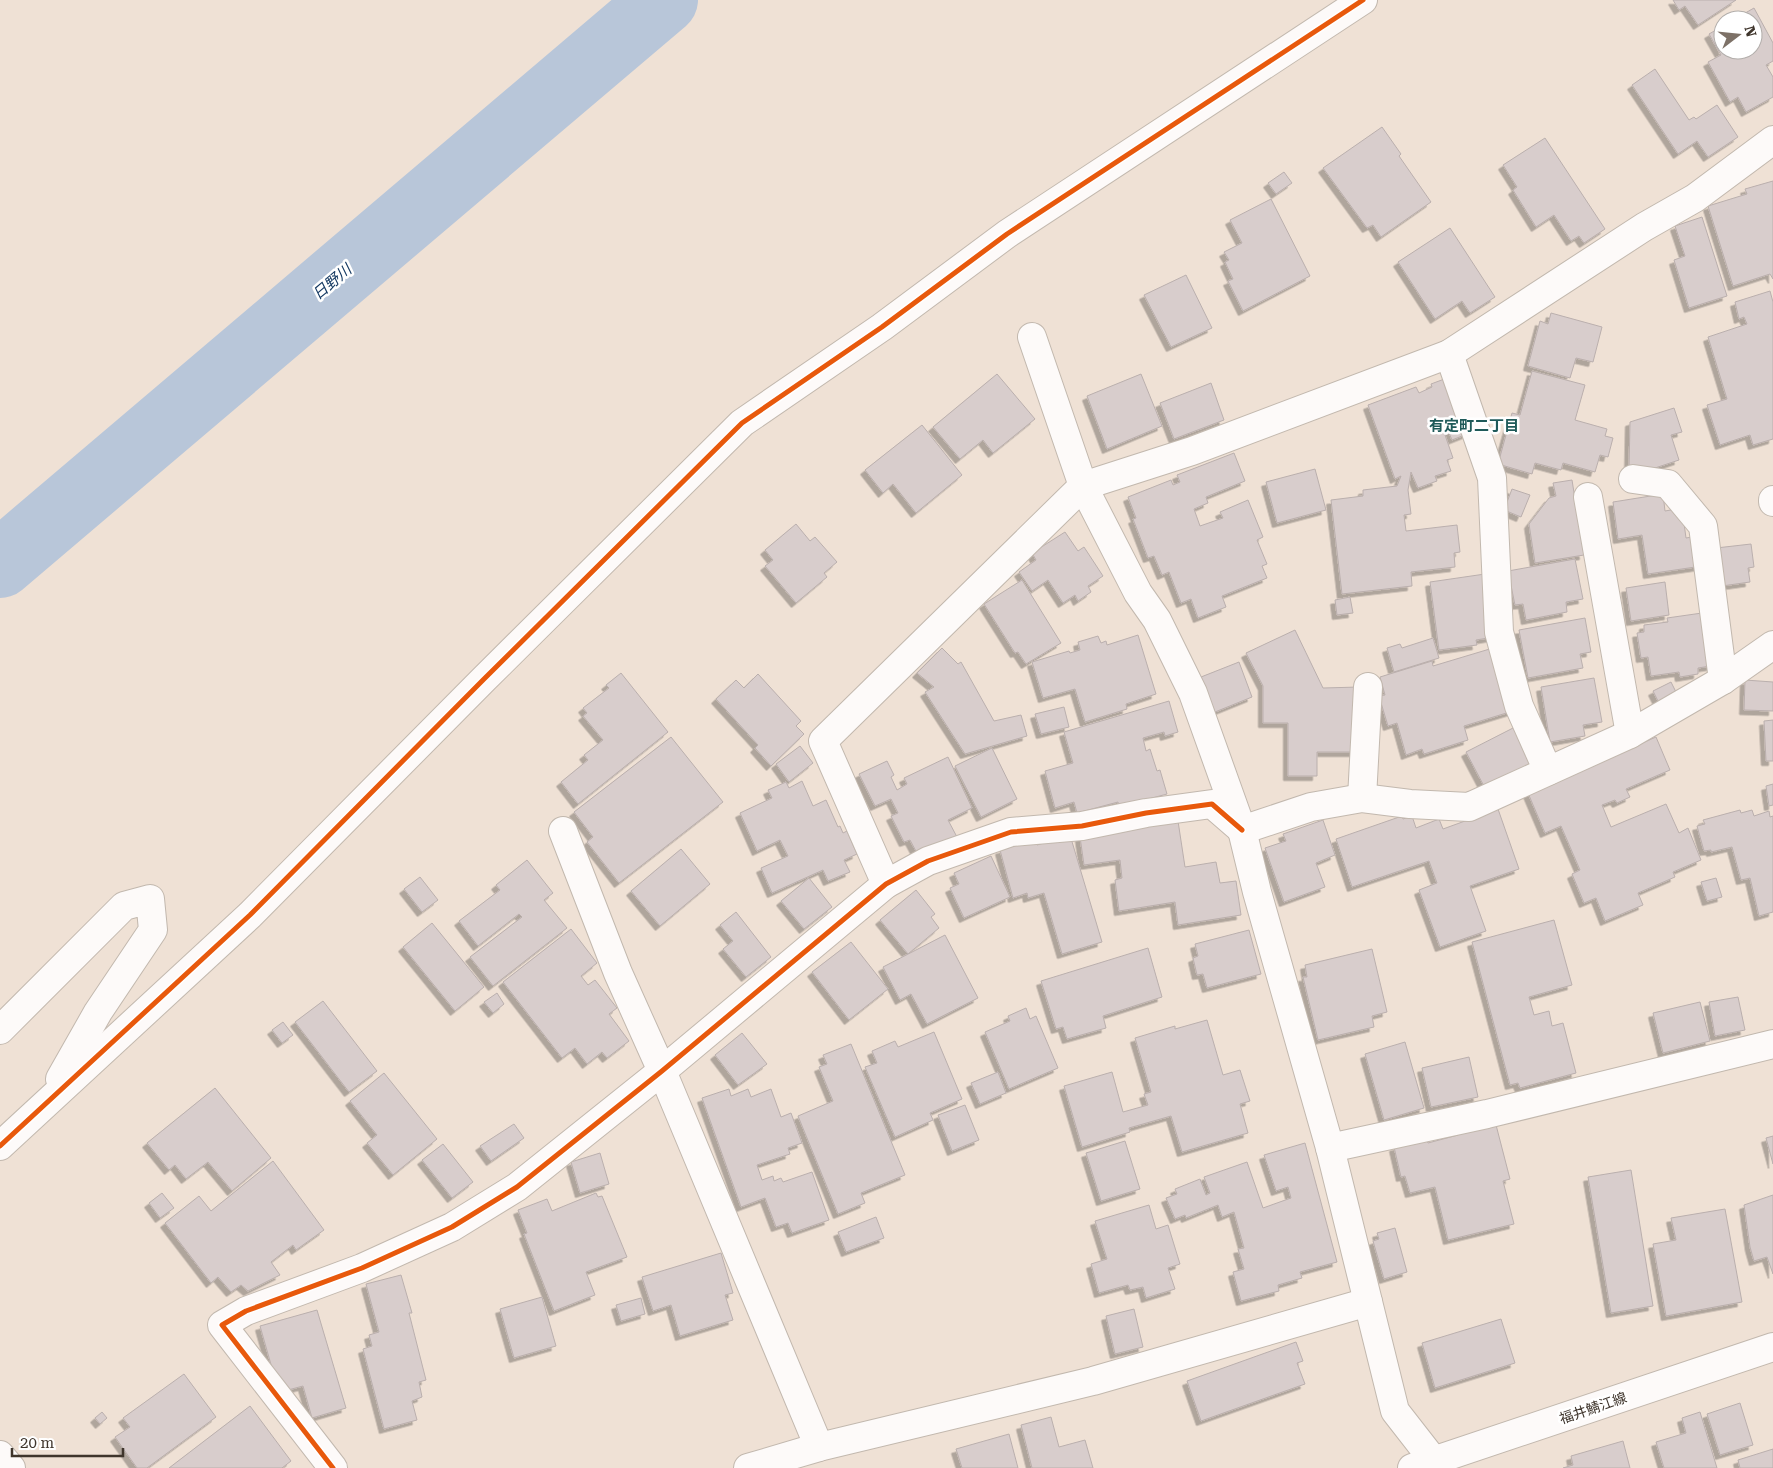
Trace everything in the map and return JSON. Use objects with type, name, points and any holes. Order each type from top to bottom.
[{"type":"street","points":[[0,1146],[250,915],[742,423],[882,327],[1007,234],[1363,0]]},
{"type":"street","points":[[886,884],[823,741],[1083,486],[1192,450],[1449,354],[1644,227],[1695,198],[1773,140]]},
{"type":"street","points":[[1032,336],[1083,486],[1138,592],[1157,620],[1193,693],[1242,830],[1257,892],[1330,1148],[1395,1411],[1427,1466]]},
{"type":"street","points":[[1449,354],[1492,478],[1499,632],[1519,706],[1548,771]]},
{"type":"street","points":[[1633,479],[1668,484],[1703,526],[1723,680]]},
{"type":"street","points":[[1588,497],[1630,734]]},
{"type":"street","points":[[1242,830],[1310,807],[1362,798],[1410,804],[1469,807],[1630,734],[1723,680],[1773,645]]},
{"type":"street","points":[[1362,798],[1368,687]]},
{"type":"street","points":[[333,1468],[222,1325],[246,1311],[362,1268],[452,1227],[517,1187],[662,1070],[886,884],[928,861],[1011,832],[1082,826],[1146,813],[1212,804],[1242,830]]},
{"type":"street","points":[[563,831],[618,973],[662,1070],[819,1447]]},
{"type":"street","points":[[0,1030],[124,906],[150,899],[153,930],[98,1012],[49,1100]]},
{"type":"street","points":[[1330,1148],[1487,1114],[1773,1044]]},
{"type":"street","points":[[748,1468],[819,1447],[1093,1381],[1368,1302]]},
{"type":"street","name":"福井鯖江線","points":[[1427,1466],[1773,1347]]},
{"type":"street","points":[[0,1455],[11,1468]]},
{"type":"building","points":[[1673,0],[1736,0],[1721,10],[1713,10],[1713,15],[1698,25],[1685,6],[1679,10]]},
{"type":"building","points":[[1763,25],[1773,43],[1773,61],[1766,65],[1773,77],[1773,97],[1746,112],[1738,97],[1730,102],[1708,62],[1713,59],[1763,60]]},
{"type":"building","points":[[1713,32],[1713,41],[1709,34]]},
{"type":"building","points":[[1655,69],[1689,120],[1694,117],[1696,119],[1717,105],[1738,137],[1708,157],[1697,141],[1678,154],[1632,85]]},
{"type":"building","points":[[1382,127],[1401,154],[1399,156],[1431,202],[1381,237],[1373,225],[1367,228],[1323,168]]},
{"type":"building","points":[[1545,138],[1605,229],[1584,243],[1579,236],[1571,241],[1554,215],[1536,227],[1513,190],[1517,187],[1503,165]]},
{"type":"building","points":[[1284,172],[1292,183],[1276,194],[1268,183]]},
{"type":"building","points":[[1773,181],[1773,279],[1770,274],[1733,286],[1708,206],[1747,194],[1745,189]]},
{"type":"building","points":[[1271,199],[1310,276],[1243,311],[1228,281],[1233,279],[1225,262],[1229,260],[1224,252],[1242,243],[1230,220]]},
{"type":"building","points":[[1702,217],[1727,296],[1689,308],[1674,260],[1685,256],[1675,226]]},
{"type":"building","points":[[1450,228],[1495,297],[1470,313],[1462,301],[1435,319],[1398,262]]},
{"type":"building","points":[[1186,275],[1212,328],[1171,347],[1144,295]]},
{"type":"building","points":[[1770,291],[1773,302],[1773,439],[1753,445],[1750,435],[1720,445],[1707,405],[1727,399],[1708,337],[1747,324],[1744,317],[1739,319],[1735,302]]},
{"type":"building","points":[[1551,313],[1602,327],[1593,362],[1576,358],[1570,378],[1528,366],[1540,321],[1548,324]]},
{"type":"building","points":[[1532,371],[1585,385],[1575,420],[1607,429],[1605,436],[1613,438],[1608,457],[1600,455],[1595,472],[1563,463],[1561,470],[1535,463],[1532,474],[1498,464],[1512,413],[1520,415]]},
{"type":"building","points":[[997,374],[1035,419],[993,453],[983,440],[960,459],[933,427]]},
{"type":"building","points":[[1141,374],[1162,426],[1107,449],[1087,396]]},
{"type":"building","points":[[1447,378],[1467,434],[1452,440],[1449,433],[1445,435],[1453,458],[1447,460],[1451,471],[1435,476],[1437,481],[1418,488],[1411,472],[1408,490],[1411,514],[1404,515],[1406,531],[1457,525],[1460,552],[1454,553],[1455,567],[1411,572],[1412,586],[1342,594],[1331,500],[1363,496],[1363,490],[1397,486],[1401,476],[1395,479],[1368,405],[1416,387],[1419,393],[1432,387],[1431,384]]},
{"type":"building","points":[[1211,383],[1224,420],[1174,439],[1160,403]]},
{"type":"building","points":[[1674,408],[1682,432],[1671,435],[1679,460],[1646,471],[1629,469],[1630,422]]},
{"type":"building","points":[[922,425],[962,475],[916,513],[893,484],[883,493],[865,470]]},
{"type":"building","points":[[1234,453],[1245,481],[1206,497],[1208,503],[1194,509],[1200,526],[1223,518],[1220,512],[1248,500],[1263,537],[1257,540],[1267,564],[1262,566],[1267,578],[1222,596],[1226,607],[1198,618],[1191,599],[1181,603],[1169,572],[1162,575],[1154,556],[1148,558],[1133,519],[1136,518],[1128,497],[1171,480],[1173,485],[1180,482],[1177,475]]},
{"type":"building","points":[[1315,469],[1326,510],[1277,523],[1266,482]]},
{"type":"building","points":[[1572,480],[1584,555],[1535,563],[1529,524],[1549,498],[1556,496],[1553,483]]},
{"type":"building","points":[[1512,489],[1530,495],[1521,517],[1504,510]]},
{"type":"building","points":[[1663,494],[1665,511],[1682,508],[1686,538],[1698,536],[1702,566],[1648,574],[1642,535],[1618,539],[1613,502]]},
{"type":"building","points":[[796,524],[810,541],[815,537],[837,562],[824,573],[827,577],[796,603],[765,566],[773,560],[765,550]]},
{"type":"building","points":[[1065,532],[1078,551],[1084,547],[1103,576],[1088,586],[1091,592],[1078,601],[1075,595],[1063,603],[1048,580],[1032,591],[1019,572],[1036,560],[1032,553]]},
{"type":"building","points":[[1751,544],[1754,567],[1748,568],[1750,582],[1722,586],[1716,548]]},
{"type":"building","points":[[1575,559],[1583,599],[1566,602],[1567,612],[1526,620],[1523,604],[1515,605],[1508,571]]},
{"type":"building","points":[[1485,574],[1494,637],[1476,640],[1477,645],[1439,650],[1430,582]]},
{"type":"building","points":[[1022,580],[1061,643],[1026,664],[1018,652],[1015,653],[984,604]]},
{"type":"building","points":[[1665,582],[1669,615],[1631,621],[1626,588]]},
{"type":"building","points":[[1350,597],[1353,613],[1337,615],[1335,600]]},
{"type":"building","points":[[1709,612],[1717,665],[1698,668],[1698,674],[1680,677],[1679,672],[1651,676],[1648,657],[1641,658],[1637,633],[1644,632],[1644,625],[1668,622],[1667,618]]},
{"type":"building","points":[[1585,618],[1591,652],[1580,654],[1583,668],[1528,678],[1519,630]]},
{"type":"building","points":[[1295,630],[1323,688],[1359,687],[1359,752],[1317,752],[1317,776],[1288,776],[1288,723],[1263,723],[1263,686],[1246,653]]},
{"type":"building","points":[[1138,635],[1156,694],[1126,704],[1127,709],[1085,722],[1075,689],[1043,698],[1032,662],[1069,651],[1070,653],[1080,650],[1078,642],[1098,636],[1101,643],[1106,641],[1107,645]]},
{"type":"building","points":[[1433,638],[1439,658],[1394,672],[1387,648],[1400,644],[1402,648]]},
{"type":"building","points":[[942,648],[958,664],[961,662],[994,721],[1021,715],[1027,736],[965,754],[925,692],[934,687],[917,673]]},
{"type":"building","points":[[1493,648],[1513,711],[1464,726],[1468,740],[1424,754],[1422,749],[1406,755],[1397,723],[1388,726],[1379,696],[1385,695],[1380,677],[1432,661],[1433,666]]},
{"type":"building","points":[[1239,662],[1252,697],[1215,712],[1201,677]]},
{"type":"building","points":[[621,673],[668,732],[578,804],[561,782],[588,760],[584,755],[603,740],[583,716],[587,713],[583,708],[609,688],[606,685]]},
{"type":"building","points":[[758,674],[801,721],[796,726],[804,734],[771,766],[755,748],[758,745],[716,699],[736,680],[744,688]]},
{"type":"building","points":[[1594,678],[1602,722],[1583,725],[1585,736],[1550,742],[1541,687]]},
{"type":"building","points":[[1745,680],[1773,682],[1773,711],[1744,710]]},
{"type":"building","points":[[1671,682],[1678,696],[1660,705],[1653,691]]},
{"type":"building","points":[[1169,701],[1178,732],[1165,736],[1164,732],[1143,738],[1146,751],[1150,749],[1157,771],[1160,770],[1167,794],[1119,807],[1118,802],[1077,813],[1074,802],[1055,808],[1045,771],[1073,763],[1064,732]]},
{"type":"building","points":[[1064,707],[1069,727],[1041,734],[1035,714]]},
{"type":"building","points":[[1773,720],[1773,761],[1766,761],[1764,721]]},
{"type":"building","points":[[1515,727],[1534,763],[1485,788],[1466,752]]},
{"type":"building","points":[[671,737],[723,802],[619,883],[587,842],[593,837],[574,812]]},
{"type":"building","points":[[1656,737],[1670,770],[1626,789],[1630,797],[1617,803],[1615,800],[1602,805],[1611,827],[1666,804],[1679,833],[1688,828],[1701,860],[1673,872],[1675,877],[1638,893],[1643,905],[1605,921],[1596,898],[1584,903],[1572,874],[1580,870],[1561,826],[1545,833],[1528,793]]},
{"type":"building","points":[[800,746],[813,763],[789,782],[776,764]]},
{"type":"building","points":[[992,748],[1017,799],[981,817],[955,766]]},
{"type":"building","points":[[948,757],[972,808],[948,820],[957,837],[918,855],[910,840],[904,842],[891,816],[898,813],[891,799],[875,806],[859,774],[887,761],[894,775],[891,777],[897,790],[907,784],[904,778]]},
{"type":"building","points":[[802,781],[813,806],[826,800],[838,827],[840,826],[843,833],[847,831],[857,854],[844,860],[850,872],[828,881],[823,870],[772,893],[761,868],[788,856],[780,840],[757,851],[740,813],[772,798],[768,790],[786,782],[789,788]]},
{"type":"building","points":[[1773,784],[1773,805],[1769,806],[1766,786]]},
{"type":"building","points":[[1498,809],[1519,869],[1470,886],[1486,931],[1440,947],[1419,890],[1437,883],[1429,861],[1352,887],[1336,839],[1402,816],[1403,819],[1412,816],[1416,828],[1439,819],[1443,829]]},
{"type":"building","points":[[1740,810],[1741,813],[1752,810],[1754,816],[1769,811],[1770,817],[1773,816],[1773,912],[1759,916],[1750,878],[1741,880],[1732,847],[1711,852],[1711,850],[1704,851],[1697,826],[1705,824],[1703,820]]},
{"type":"building","points":[[1323,820],[1335,855],[1316,863],[1325,887],[1284,902],[1265,848],[1286,841],[1283,834]]},
{"type":"building","points":[[1178,821],[1185,867],[1216,862],[1220,883],[1236,881],[1241,915],[1178,925],[1175,902],[1119,911],[1115,880],[1122,878],[1120,860],[1084,865],[1080,837]]},
{"type":"building","points":[[1070,835],[1102,942],[1062,954],[1044,893],[1028,898],[1027,893],[1013,898],[1000,850],[1035,840],[1037,845]]},
{"type":"building","points":[[681,849],[710,884],[660,926],[631,891]]},
{"type":"building","points":[[991,856],[1010,897],[964,918],[950,888],[959,884],[954,873]]},
{"type":"building","points":[[527,860],[553,893],[544,900],[567,928],[493,986],[470,957],[522,917],[519,914],[478,946],[459,921],[500,890],[496,885]]},
{"type":"building","points":[[420,877],[438,900],[422,912],[404,889]]},
{"type":"building","points":[[809,878],[832,907],[804,929],[781,901]]},
{"type":"building","points":[[1716,878],[1722,897],[1707,901],[1701,882]]},
{"type":"building","points":[[916,890],[935,914],[931,917],[939,928],[908,954],[880,920]]},
{"type":"building","points":[[736,912],[771,957],[746,977],[723,949],[733,941],[720,925]]},
{"type":"building","points":[[1554,920],[1572,985],[1529,997],[1534,1015],[1549,1011],[1552,1026],[1563,1023],[1576,1073],[1520,1088],[1518,1083],[1510,1085],[1472,942]]},
{"type":"building","points":[[432,923],[484,987],[455,1011],[403,947]]},
{"type":"building","points":[[571,929],[597,963],[581,976],[588,985],[595,980],[617,1008],[609,1014],[629,1041],[607,1058],[602,1052],[587,1064],[575,1048],[562,1058],[503,982]]},
{"type":"building","points":[[1249,930],[1261,974],[1207,988],[1203,974],[1197,975],[1193,958],[1198,956],[1195,944]]},
{"type":"building","points":[[945,935],[978,998],[927,1024],[911,994],[900,1000],[883,967]]},
{"type":"building","points":[[851,942],[888,989],[849,1020],[812,972]]},
{"type":"building","points":[[1148,948],[1162,997],[1103,1016],[1106,1028],[1067,1039],[1063,1027],[1056,1029],[1041,981]]},
{"type":"building","points":[[1372,949],[1387,1012],[1372,1016],[1374,1027],[1318,1040],[1303,977],[1307,977],[1305,965]]},
{"type":"building","points":[[497,993],[504,1004],[493,1013],[484,1002]]},
{"type":"building","points":[[1738,997],[1745,1030],[1715,1036],[1709,1002]]},
{"type":"building","points":[[323,1001],[377,1071],[349,1092],[295,1022]]},
{"type":"building","points":[[1700,1002],[1710,1041],[1663,1053],[1653,1013]]},
{"type":"building","points":[[1026,1008],[1030,1019],[1036,1016],[1058,1068],[1009,1089],[985,1032],[1010,1021],[1008,1016]]},
{"type":"building","points":[[1207,1020],[1223,1075],[1240,1070],[1250,1101],[1240,1104],[1248,1133],[1182,1152],[1171,1116],[1129,1128],[1130,1132],[1082,1147],[1064,1086],[1112,1072],[1123,1112],[1148,1105],[1144,1094],[1151,1092],[1135,1038],[1175,1026],[1175,1029]]},
{"type":"building","points":[[283,1022],[293,1035],[282,1043],[272,1030]]},
{"type":"building","points":[[934,1032],[962,1099],[930,1113],[933,1120],[895,1137],[865,1067],[877,1063],[872,1051],[895,1041],[898,1047]]},
{"type":"building","points":[[742,1033],[767,1064],[738,1085],[715,1055]]},
{"type":"building","points":[[1405,1042],[1424,1108],[1384,1120],[1365,1054]]},
{"type":"building","points":[[851,1044],[905,1175],[861,1193],[865,1203],[838,1214],[798,1116],[833,1101],[819,1067],[827,1064],[823,1055]]},
{"type":"building","points":[[1469,1057],[1478,1097],[1431,1107],[1422,1068]]},
{"type":"building","points":[[998,1072],[1006,1093],[980,1104],[971,1083]]},
{"type":"building","points":[[384,1073],[437,1139],[393,1175],[367,1143],[377,1135],[350,1101]]},
{"type":"building","points":[[215,1088],[271,1158],[232,1191],[208,1162],[186,1179],[175,1165],[169,1170],[147,1143]]},
{"type":"building","points":[[729,1089],[731,1096],[748,1089],[751,1097],[771,1089],[781,1117],[791,1113],[802,1143],[788,1148],[790,1154],[757,1165],[762,1180],[773,1176],[774,1181],[781,1178],[783,1182],[812,1172],[829,1220],[792,1233],[788,1223],[776,1227],[765,1198],[741,1207],[702,1098]]},
{"type":"building","points":[[965,1105],[979,1140],[952,1151],[938,1115]]},
{"type":"building","points":[[1495,1121],[1510,1179],[1503,1181],[1514,1224],[1448,1240],[1435,1187],[1410,1193],[1405,1176],[1401,1177],[1394,1147],[1426,1139],[1428,1143],[1458,1135],[1457,1130]]},
{"type":"building","points":[[514,1124],[524,1138],[491,1161],[480,1146]]},
{"type":"building","points":[[1773,1136],[1773,1164],[1766,1138]]},
{"type":"building","points":[[1125,1141],[1140,1189],[1101,1201],[1086,1153]]},
{"type":"building","points":[[1305,1143],[1337,1262],[1300,1272],[1302,1278],[1278,1285],[1279,1291],[1241,1301],[1233,1272],[1244,1269],[1238,1249],[1244,1248],[1234,1212],[1222,1217],[1218,1205],[1186,1218],[1185,1215],[1175,1219],[1166,1198],[1177,1194],[1175,1189],[1200,1179],[1206,1195],[1210,1193],[1204,1177],[1247,1162],[1263,1208],[1291,1198],[1288,1187],[1276,1191],[1264,1155]]},
{"type":"building","points":[[443,1144],[473,1182],[452,1198],[422,1160]]},
{"type":"building","points":[[600,1153],[609,1184],[580,1193],[571,1162]]},
{"type":"building","points":[[273,1161],[324,1230],[296,1250],[293,1245],[271,1262],[280,1275],[248,1291],[241,1285],[231,1292],[218,1277],[211,1283],[165,1223],[199,1196],[211,1211]]},
{"type":"building","points":[[1631,1170],[1653,1306],[1611,1313],[1588,1177]]},
{"type":"building","points":[[162,1193],[174,1208],[160,1218],[149,1203]]},
{"type":"building","points":[[596,1193],[598,1197],[602,1196],[627,1257],[586,1272],[595,1295],[554,1311],[524,1234],[527,1233],[518,1210],[547,1199],[552,1211]]},
{"type":"building","points":[[1773,1195],[1773,1274],[1767,1257],[1754,1261],[1744,1205]]},
{"type":"building","points":[[1149,1205],[1156,1229],[1168,1225],[1180,1264],[1168,1268],[1175,1289],[1146,1298],[1143,1287],[1130,1290],[1128,1285],[1099,1293],[1091,1264],[1107,1259],[1095,1221]]},
{"type":"building","points":[[1725,1209],[1742,1302],[1666,1316],[1653,1244],[1676,1240],[1671,1218]]},
{"type":"building","points":[[876,1217],[884,1238],[846,1252],[838,1232]]},
{"type":"building","points":[[1395,1228],[1407,1272],[1384,1279],[1373,1241],[1379,1239],[1377,1233]]},
{"type":"building","points":[[721,1253],[733,1293],[725,1295],[733,1320],[680,1336],[671,1305],[653,1311],[642,1277]]},
{"type":"building","points":[[401,1275],[412,1313],[409,1313],[426,1380],[419,1382],[422,1397],[412,1401],[417,1420],[384,1429],[363,1349],[372,1346],[369,1335],[379,1332],[366,1284]]},
{"type":"building","points":[[542,1297],[556,1346],[514,1358],[500,1309]]},
{"type":"building","points":[[641,1298],[645,1314],[621,1321],[616,1305]]},
{"type":"building","points":[[1134,1309],[1143,1347],[1115,1354],[1106,1316]]},
{"type":"building","points":[[317,1310],[346,1408],[312,1418],[303,1386],[288,1390],[272,1368],[260,1326]]},
{"type":"building","points":[[1501,1319],[1515,1363],[1435,1388],[1422,1343]]},
{"type":"building","points":[[1296,1342],[1303,1361],[1297,1363],[1305,1384],[1201,1421],[1187,1381]]},
{"type":"building","points":[[184,1374],[216,1417],[147,1468],[137,1468],[115,1437],[130,1427],[123,1418]]},
{"type":"building","points":[[1740,1403],[1753,1445],[1720,1455],[1707,1414]]},
{"type":"building","points":[[250,1406],[291,1461],[282,1468],[169,1468]]},
{"type":"building","points":[[102,1412],[107,1418],[100,1424],[95,1418]]},
{"type":"building","points":[[1700,1412],[1717,1468],[1664,1468],[1656,1442],[1686,1433],[1682,1418]]},
{"type":"building","points":[[1051,1417],[1059,1447],[1085,1440],[1093,1468],[1032,1468],[1021,1425]]},
{"type":"building","points":[[1009,1434],[1018,1468],[962,1468],[956,1449]]},
{"type":"building","points":[[1623,1441],[1630,1468],[1563,1468],[1573,1465],[1571,1456]]},
{"type":"building","points":[[1773,1449],[1773,1468],[1740,1468],[1738,1460]]},
{"type":"waterway","name":"日野川","points":[[0,564],[664,0]]},
{"type":"cycle path","points":[[0,1146],[250,915],[742,423],[882,327],[1007,234],[1363,0]]},
{"type":"cycle path","points":[[333,1468],[222,1325],[246,1311],[362,1268],[452,1227],[517,1187],[662,1071],[886,884],[928,861],[1011,832],[1082,826],[1146,813],[1212,804],[1242,830]]},
{"type":"district","name":"有定町二丁目","points":[[1474,426]]}]
